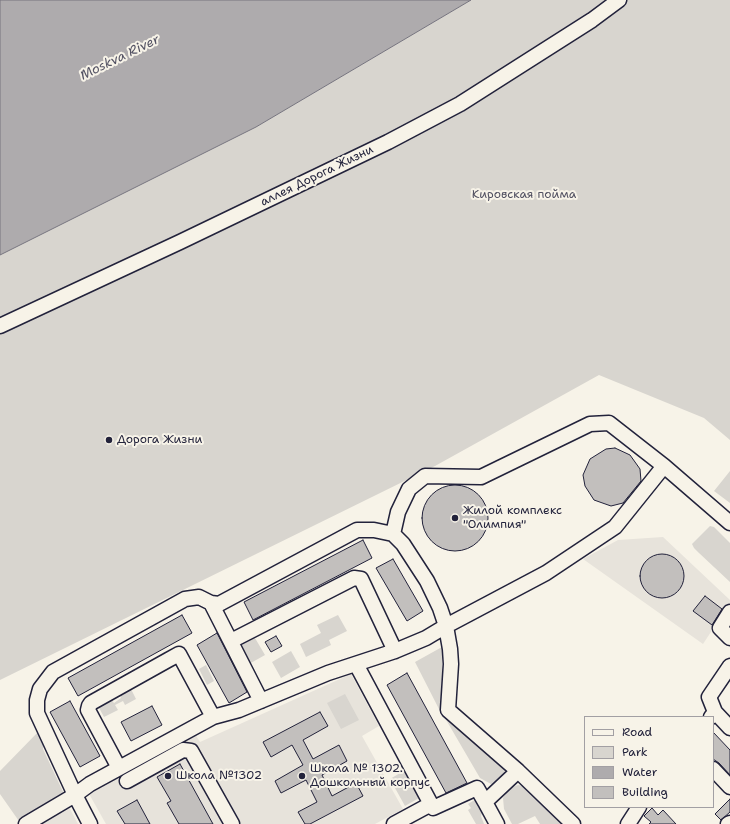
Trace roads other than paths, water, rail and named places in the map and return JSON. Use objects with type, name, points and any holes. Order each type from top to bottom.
[{"type":"street","name":"аллея Дорога Жизни","points":[[0,326],[188,238],[401,135],[460,104],[592,20],[619,0]]},
{"type":"street","points":[[393,534],[398,512],[410,489],[425,476],[481,477],[590,424],[609,423],[664,466],[730,523]]},
{"type":"street","points":[[26,824],[75,795],[90,784],[213,717],[239,710],[328,672],[396,651],[436,634],[446,626],[546,573],[615,527],[664,466]]},
{"type":"street","points":[[90,824],[37,713],[37,700],[40,689],[53,672],[185,599],[200,597],[211,603],[219,604],[357,530],[374,530],[393,534],[403,544],[427,580],[440,608],[446,626],[450,649],[451,664],[448,710],[518,771],[573,824]]},
{"type":"street","points":[[231,641],[354,578],[361,579],[396,651]]},
{"type":"street","points":[[211,603],[261,700]]},
{"type":"street","points":[[730,612],[720,628],[730,638]]},
{"type":"street","points":[[119,768],[88,710],[89,706],[91,703],[179,654],[213,717]]},
{"type":"street","points":[[356,664],[433,808],[477,788],[497,824]]},
{"type":"street","points":[[730,666],[709,697],[713,715],[730,728]]},
{"type":"street","points":[[127,781],[183,750],[191,752],[232,824]]},
{"type":"street","points":[[714,770],[730,787]]},
{"type":"street","points":[[485,802],[518,771]]},
{"type":"street","points":[[394,824],[413,820],[431,804]]},
{"type":"street","points":[[628,824],[638,808]]},
{"type":"water","name":"Moskva River","points":[[0,0],[471,0],[256,127],[0,255]]},
{"type":"place","name":"Дорога Жизни","points":[[109,440]]},
{"type":"place","name":"Жилой комплекс \"Олимпия\"","points":[[455,518]]},
{"type":"place","name":"Школа №1302","points":[[168,776]]},
{"type":"place","name":"Школа № 1302. Дошкольный корпус","points":[[302,776]]},
{"type":"park label","name":"Кировская пойма","points":[[524,195]]}]
